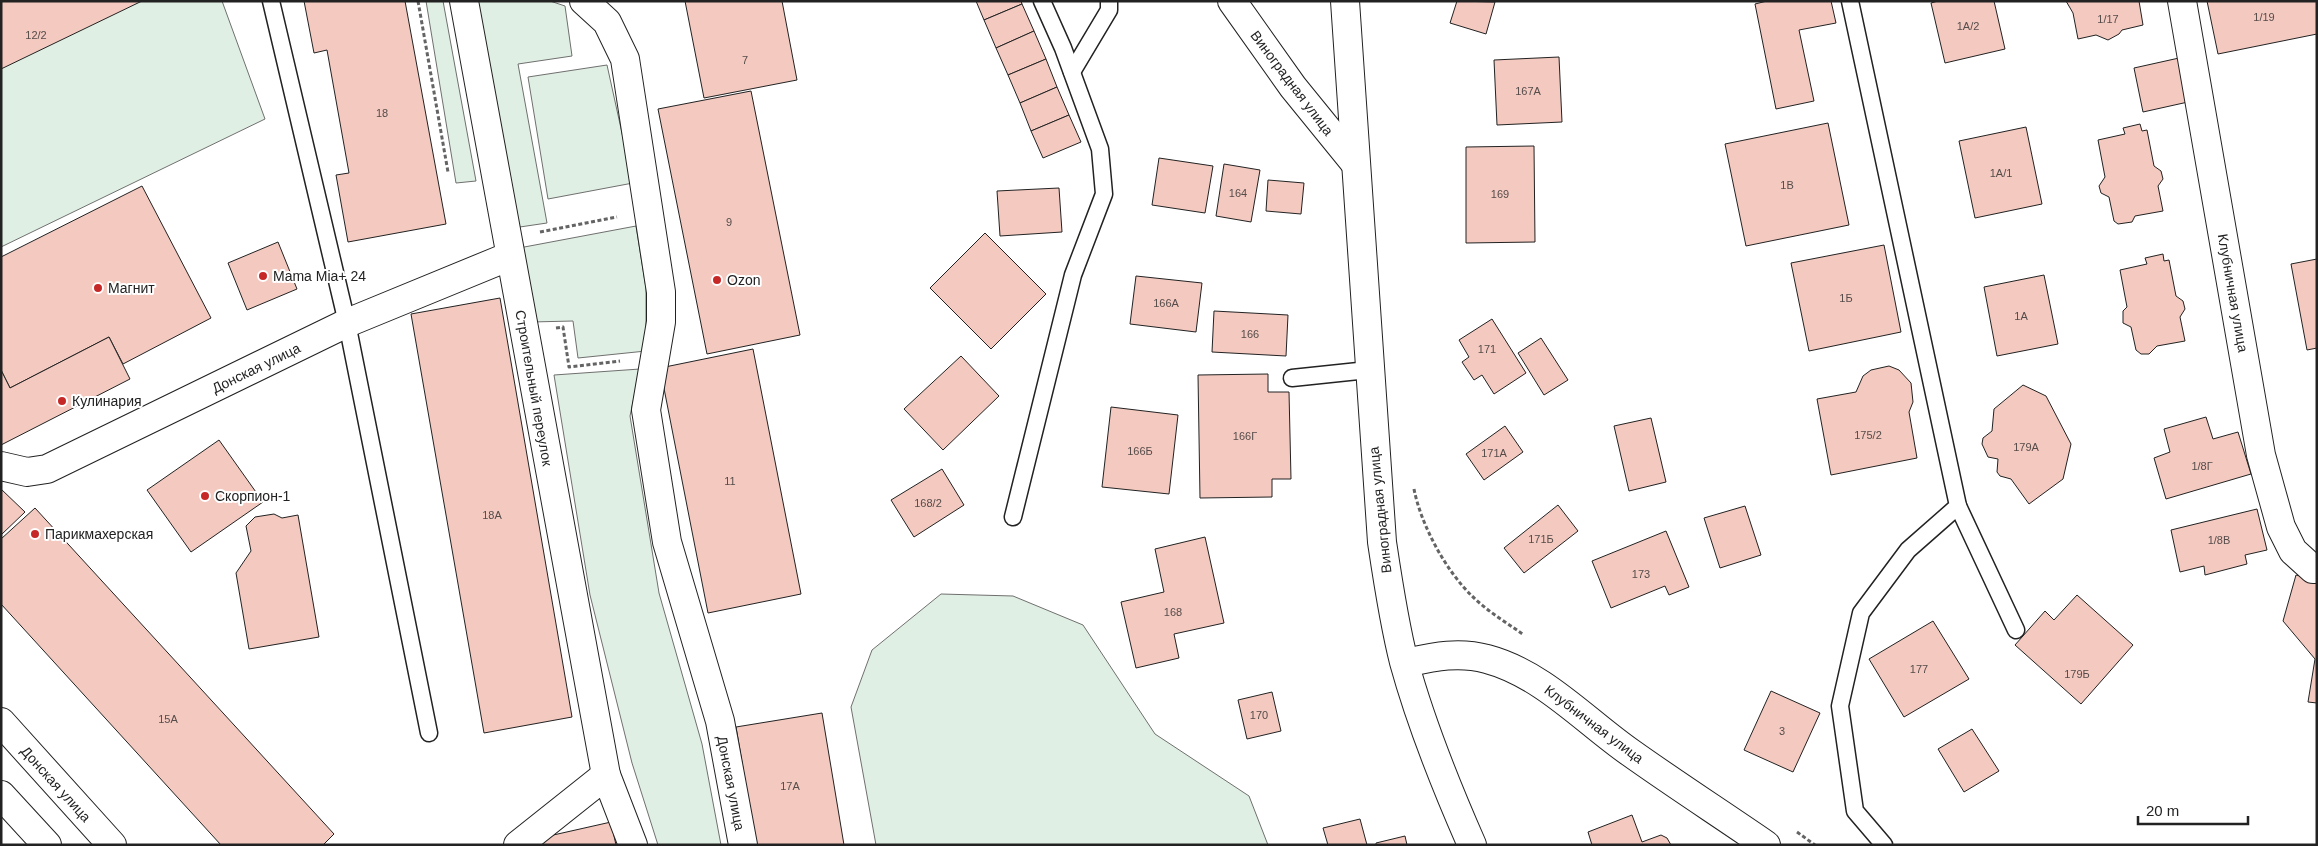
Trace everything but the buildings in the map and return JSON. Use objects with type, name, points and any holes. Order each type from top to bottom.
[{"type":"street","name":"Строительный переулок","points":[[464,1],[606,775]]},
{"type":"street","points":[[584,1],[607,22],[625,59],[650,211]]},
{"type":"street","name":"Виноградная улица","points":[[1232,1],[1294,88],[1354,162]]},
{"type":"street","name":"Виноградная улица","points":[[1344,1],[1368,370],[1382,542],[1393,613],[1405,663],[1437,760],[1472,845]]},
{"type":"street","name":"Клубничная улица","points":[[2182,1],[2261,455],[2281,527],[2293,551],[2313,568],[2317,569]]},
{"type":"street","name":"Донская улица","points":[[650,211],[661,292],[661,322],[646,410],[667,542],[720,721],[743,845]]},
{"type":"street","name":"Донская улица","points":[[1,466],[27,472],[46,469],[347,323],[509,247]]},
{"type":"street","name":"Клубничная улица","points":[[1405,663],[1437,656],[1464,654],[1488,659],[1535,680],[1630,753],[1766,845]]},
{"type":"street","name":"Донская улица","points":[[1,722],[112,845]]},
{"type":"street","points":[[518,845],[606,775],[633,845]]},
{"type":"street","points":[[1,795],[47,845]]},
{"type":"lane","points":[[271,1],[347,323],[429,733]]},
{"type":"lane","points":[[1013,517],[1073,275],[1104,194],[1100,148],[1072,72],[1042,1]]},
{"type":"lane","points":[[1072,72],[1109,10],[1109,1]]},
{"type":"lane","points":[[1850,1],[1958,506],[2016,630]]},
{"type":"lane","points":[[1292,378],[1368,370]]},
{"type":"lane","points":[[1884,845],[1855,810],[1840,706],[1862,613],[1908,550],[1958,506]]},
{"type":"path","points":[[418,1],[448,172]]},
{"type":"path","points":[[509,247],[650,211]]},
{"type":"path","points":[[569,367],[610,362]]},
{"type":"path","points":[[1413,486],[1417,505],[1447,567],[1472,597],[1526,637]]},
{"type":"path","points":[[1790,828],[1815,845]]},
{"type":"green space","points":[[1,1],[222,1],[265,119],[1,247]]},
{"type":"green space","points":[[426,1],[443,1],[476,181],[456,183]]},
{"type":"green space","points":[[476,1],[550,1],[565,6],[572,56],[518,64],[547,223],[513,228]]},
{"type":"green space","points":[[607,65],[633,183],[548,199],[528,77]]},
{"type":"green space","points":[[636,226],[646,288],[646,351],[578,358],[573,321],[531,322],[519,248]]},
{"type":"green space","points":[[640,369],[630,416],[659,593],[702,744],[721,845],[658,845],[632,763],[590,595],[554,375]]},
{"type":"green space","points":[[941,594],[1013,596],[1083,625],[1155,734],[1249,796],[1268,845],[876,845],[851,707],[872,650]]},
{"type":"place","name":"Mama Mia+ 24","points":[[263,276]]},
{"type":"place","name":"Ozon","points":[[717,280]]},
{"type":"place","name":"Магнит","points":[[98,288]]},
{"type":"place","name":"Кулинария","points":[[62,401]]},
{"type":"place","name":"Скорпион-1","points":[[205,496]]},
{"type":"place","name":"Парикмахерская","points":[[35,534]]}]
